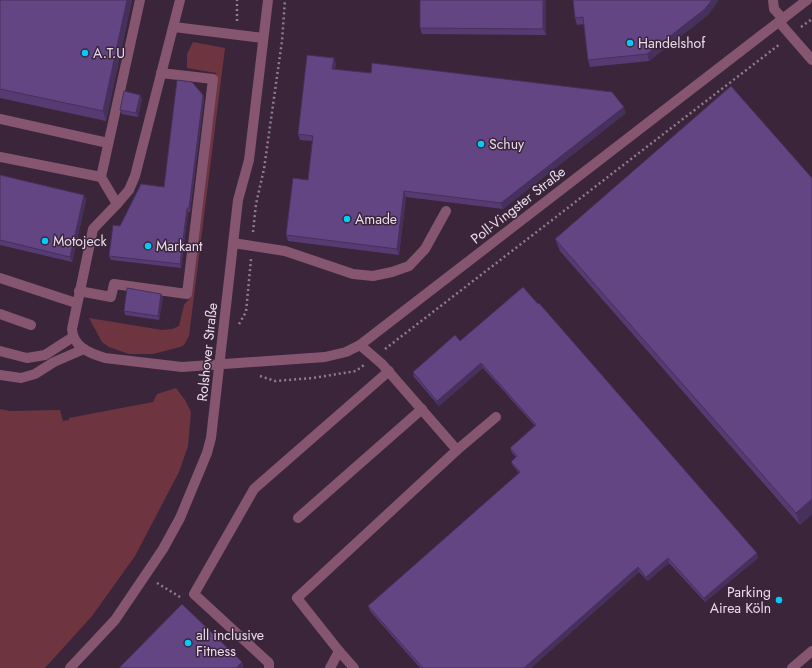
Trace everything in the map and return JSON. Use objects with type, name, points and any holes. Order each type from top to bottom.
[{"type":"street","points":[[117,204],[101,177],[140,0]]},
{"type":"street","points":[[0,375],[21,378],[35,374],[54,362],[84,349],[73,337],[72,329],[76,303],[93,229],[129,190],[135,176],[180,0]]},
{"type":"street","name":"Rolshover Straße","points":[[70,668],[115,620],[145,575],[180,518],[207,453],[211,438],[238,200],[249,160],[268,0]]},
{"type":"street","points":[[773,0],[774,9],[781,20],[812,60]]},
{"type":"street","name":"Poll-Vingster Straße","points":[[84,349],[104,358],[182,366],[325,357],[346,352],[360,345],[807,0]]},
{"type":"street","points":[[174,27],[263,38]]},
{"type":"street","points":[[79,291],[111,297],[114,284],[187,294],[213,79],[161,74]]},
{"type":"street","points":[[0,119],[108,143]]},
{"type":"street","points":[[0,157],[101,177]]},
{"type":"street","points":[[233,243],[291,252],[353,274],[373,276],[392,272],[409,266],[425,249],[446,211]]},
{"type":"street","points":[[0,278],[76,303]]},
{"type":"street","points":[[0,314],[31,325]]},
{"type":"street","points":[[0,351],[27,358],[45,355],[73,337]]},
{"type":"street","points":[[360,345],[389,371],[457,450]]},
{"type":"street","points":[[269,668],[269,663],[194,594],[254,489],[389,371]]},
{"type":"street","points":[[298,518],[422,409]]},
{"type":"street","points":[[354,668],[297,598],[457,450],[496,417]]},
{"type":"street","points":[[330,668],[339,651]]},
{"type":"street","points":[[792,668],[812,651]]},
{"type":"path","points":[[237,0],[237,35]]},
{"type":"path","points":[[236,331],[246,312],[256,204],[264,169],[282,41],[285,0]]},
{"type":"path","points":[[145,575],[181,598],[194,594]]},
{"type":"shaded area","points":[[193,42],[225,48],[189,336],[184,345],[180,347],[153,354],[129,354],[109,347],[102,342],[89,318],[162,330],[172,329],[179,326],[184,305],[191,297],[216,73],[187,68],[187,54]]},
{"type":"shaded area","points":[[176,388],[185,400],[191,412],[188,446],[179,472],[135,556],[92,616],[45,668],[0,668],[0,409],[10,411],[60,410],[63,421],[69,420],[69,418],[153,402],[157,394]]},
{"type":"building","points":[[0,0],[127,0],[103,111],[0,89]]},
{"type":"building","points":[[420,0],[543,0],[543,29],[420,28]]},
{"type":"building","name":"Handelshof","points":[[573,0],[712,0],[705,9],[647,54],[588,60],[583,17],[575,18]]},
{"type":"building","points":[[307,55],[334,58],[332,69],[371,73],[372,63],[612,92],[624,107],[501,203],[404,191],[397,249],[286,235],[293,178],[308,180],[313,136],[298,134]]},
{"type":"building","points":[[177,80],[192,82],[203,95],[189,208],[187,208],[180,264],[109,256],[113,225],[120,226],[141,184],[164,187]]},
{"type":"building","points":[[731,86],[812,178],[812,499],[796,513],[555,239]]},
{"type":"building","points":[[124,91],[140,95],[136,113],[120,110]]},
{"type":"building","points":[[0,175],[84,195],[70,257],[0,240]]},
{"type":"building","points":[[523,287],[538,304],[539,303],[757,553],[704,598],[668,558],[646,577],[638,567],[524,668],[423,668],[368,606],[520,472],[511,462],[517,456],[510,448],[536,425],[481,363],[437,401],[413,372],[455,335],[460,341]]},
{"type":"building","points":[[127,288],[161,294],[158,316],[124,311]]},
{"type":"building","points":[[182,604],[242,662],[236,668],[119,668]]},
{"type":"place","name":"Handelshof","points":[[630,43]]},
{"type":"place","name":"A.T.U","points":[[85,53]]},
{"type":"place","name":"Schuy","points":[[481,144]]},
{"type":"place","name":"Amade","points":[[347,219]]},
{"type":"place","name":"Motojeck","points":[[45,241]]},
{"type":"place","name":"Markant","points":[[148,246]]},
{"type":"place","name":"Parking Airea Köln","points":[[779,600]]},
{"type":"place","name":"all inclusive Fitness","points":[[188,643]]}]
